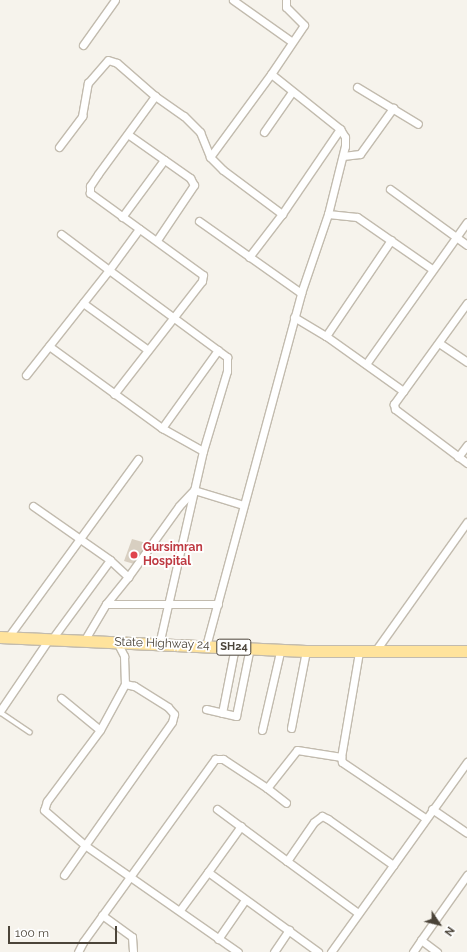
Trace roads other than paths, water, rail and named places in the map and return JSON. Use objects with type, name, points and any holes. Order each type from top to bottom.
[{"type":"main road","name":"State Highway 24","points":[[5,636],[159,644],[281,648],[306,651],[467,651]]},
{"type":"street","points":[[83,45],[115,0]]},
{"type":"street","points":[[233,0],[292,42]]},
{"type":"street","points":[[210,157],[272,74],[304,25],[286,7],[286,0]]},
{"type":"street","points":[[59,147],[82,116],[88,83],[108,60],[117,63],[155,96],[184,116],[200,132],[210,157],[223,170],[282,214]]},
{"type":"street","points":[[206,646],[294,317],[328,214],[343,156],[345,137],[340,129],[292,92],[272,74]]},
{"type":"street","points":[[357,87],[418,124]]},
{"type":"street","points":[[264,132],[292,92]]},
{"type":"street","points":[[114,394],[172,317],[202,281],[203,276],[157,240],[139,229],[90,193],[90,186],[129,135],[155,96]]},
{"type":"street","points":[[343,156],[360,154],[393,108]]},
{"type":"street","points":[[249,256],[282,214],[340,129]]},
{"type":"street","points":[[129,135],[190,178],[194,185],[157,240]]},
{"type":"street","points":[[122,217],[164,160]]},
{"type":"street","points":[[390,189],[467,245]]},
{"type":"street","points":[[328,214],[357,217],[432,269]]},
{"type":"street","points":[[199,221],[301,293]]},
{"type":"street","points":[[366,364],[432,269],[467,222]]},
{"type":"street","points":[[26,375],[109,270],[139,229]]},
{"type":"street","points":[[61,234],[227,357],[227,371],[203,452],[159,644]]},
{"type":"street","points":[[326,336],[391,240]]},
{"type":"street","points":[[83,303],[148,350]]},
{"type":"street","points":[[467,303],[394,404],[395,409],[467,463]]},
{"type":"street","points":[[294,317],[326,336],[403,391]]},
{"type":"street","points":[[439,343],[467,362]]},
{"type":"street","points":[[49,346],[162,428],[203,452]]},
{"type":"street","points":[[162,428],[218,350]]},
{"type":"street","points":[[458,457],[467,445]]},
{"type":"street","points":[[5,636],[82,539],[138,458]]},
{"type":"street","points":[[194,490],[243,504]]},
{"type":"street","points":[[84,640],[106,604],[128,578],[179,506],[194,490]]},
{"type":"street","points":[[33,506],[110,560],[128,578]]},
{"type":"street","points":[[376,650],[467,522]]},
{"type":"street","points":[[0,712],[50,639],[110,560]]},
{"type":"street","points":[[106,604],[218,604]]},
{"type":"street","points":[[117,642],[124,656],[125,684],[100,730],[47,801],[44,810],[86,846],[180,910],[235,951]]},
{"type":"street","points":[[222,713],[235,647]]},
{"type":"street","points":[[206,709],[236,716],[250,647]]},
{"type":"street","points":[[262,730],[281,648]]},
{"type":"street","points":[[291,728],[306,651]]},
{"type":"street","points":[[359,652],[341,757],[346,765],[406,802],[425,818]]},
{"type":"street","points":[[64,875],[86,846],[174,718],[174,714],[168,707],[134,686],[125,684]]},
{"type":"street","points":[[61,698],[100,730]]},
{"type":"street","points":[[267,788],[297,750],[341,757]]},
{"type":"street","points":[[78,952],[130,875],[215,758],[223,759],[267,788],[286,803]]},
{"type":"street","points":[[331,952],[425,818],[467,762]]},
{"type":"street","points":[[217,809],[358,913]]},
{"type":"street","points":[[432,809],[467,833]]},
{"type":"street","points":[[287,861],[314,822],[322,816],[393,865]]},
{"type":"street","points":[[180,910],[241,826]]},
{"type":"street","points":[[208,872],[318,952]]},
{"type":"street","points":[[413,952],[467,875]]},
{"type":"street","points":[[218,939],[245,900]]},
{"type":"street","points":[[102,915],[132,937],[133,952]]},
{"type":"street","points":[[274,952],[289,930]]},
{"type":"street","points":[[421,940],[438,952]]},
{"type":"lane","points":[[0,712],[30,732]]},
{"type":"place","name":"Gursimran Hospital","points":[[134,555]]}]
